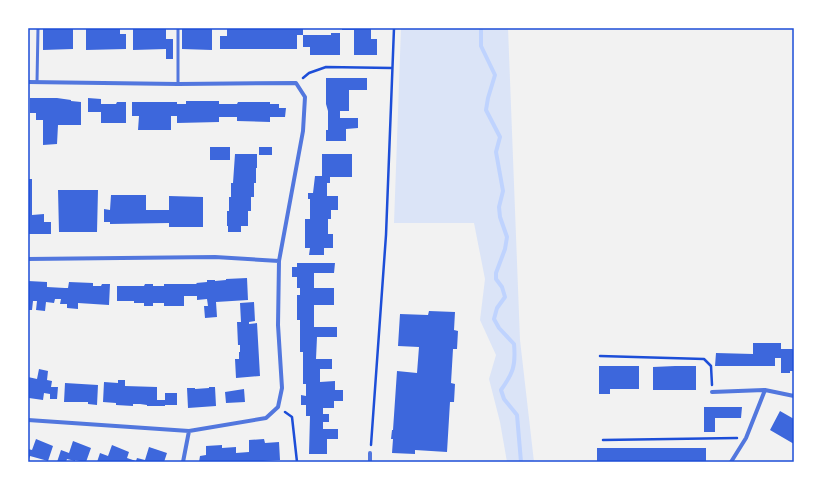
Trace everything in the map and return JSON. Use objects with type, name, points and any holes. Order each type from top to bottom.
[{"type":"street","points":[[28,82],[178,84],[296,83],[305,98],[304,131],[279,261],[278,325],[282,388],[278,407],[266,418],[189,431],[28,420]]},
{"type":"street","points":[[28,259],[216,257],[279,261]]},
{"type":"street","points":[[731,462],[746,438],[765,390]]},
{"type":"street","points":[[712,392],[765,390],[794,396]]},
{"type":"street","points":[[183,462],[189,431]]},
{"type":"street","points":[[370,453],[370,462]]},
{"type":"lane","points":[[37,82],[38,28]]},
{"type":"lane","points":[[178,28],[178,84]]},
{"type":"path","points":[[370,453],[386,235],[394,28]]},
{"type":"path","points":[[296,83],[309,73],[326,67],[392,68]]},
{"type":"path","points":[[600,356],[704,359],[711,366],[712,392]]},
{"type":"path","points":[[278,407],[292,417],[297,462]]},
{"type":"path","points":[[603,440],[746,438]]},
{"type":"shaded area","points":[[401,28],[508,28],[520,340],[534,462],[507,462],[500,422],[489,379],[496,355],[480,320],[485,279],[474,223],[394,223]]},
{"type":"building","points":[[43,28],[73,28],[73,49],[43,50]]},
{"type":"building","points":[[86,28],[120,28],[120,34],[126,34],[126,49],[86,50]]},
{"type":"building","points":[[133,28],[166,28],[166,39],[173,39],[173,59],[166,59],[166,49],[133,50]]},
{"type":"building","points":[[182,28],[212,28],[212,50],[182,49]]},
{"type":"building","points":[[303,28],[303,35],[297,35],[297,49],[220,49],[220,36],[227,36],[227,29]]},
{"type":"building","points":[[342,28],[371,28],[371,39],[377,39],[377,55],[354,55],[354,30],[342,30]]},
{"type":"building","points":[[331,33],[340,33],[340,55],[310,55],[310,47],[303,47],[303,35],[331,35]]},
{"type":"building","points":[[326,78],[367,78],[367,90],[349,90],[349,111],[340,111],[340,118],[358,118],[358,128],[346,129],[346,141],[326,141],[326,130],[328,130],[328,111],[326,104]]},
{"type":"building","points":[[30,98],[57,98],[81,102],[81,125],[58,125],[57,144],[43,145],[43,120],[36,120],[36,113],[30,113]]},
{"type":"building","points":[[88,98],[101,99],[101,104],[126,102],[126,123],[101,123],[101,112],[88,112]]},
{"type":"building","points":[[186,101],[219,101],[219,104],[237,104],[238,102],[270,102],[270,104],[279,104],[279,108],[286,108],[285,117],[270,117],[270,122],[237,121],[237,117],[219,117],[219,122],[177,123],[177,116],[171,116],[171,130],[138,130],[139,116],[132,116],[132,102],[177,102],[177,104],[186,104]]},
{"type":"building","points":[[210,147],[230,147],[230,160],[210,160]]},
{"type":"building","points":[[259,147],[272,147],[272,155],[259,155]]},
{"type":"building","points":[[235,154],[257,154],[256,183],[254,183],[254,197],[251,197],[251,211],[248,211],[248,226],[241,226],[241,232],[228,232],[227,211],[229,211],[229,197],[231,197],[231,183],[233,183]]},
{"type":"building","points":[[322,154],[352,154],[352,177],[330,177],[330,183],[327,183],[327,196],[338,196],[338,210],[331,210],[331,219],[328,219],[328,234],[333,234],[333,248],[324,248],[324,255],[309,255],[310,248],[305,248],[305,219],[310,219],[310,199],[308,199],[308,193],[313,193],[315,176],[322,176]]},
{"type":"building","points":[[28,179],[32,179],[32,215],[44,214],[44,222],[51,222],[51,234],[28,234]]},
{"type":"building","points":[[58,190],[98,190],[97,232],[59,232]]},
{"type":"building","points":[[111,195],[146,195],[146,210],[169,210],[169,196],[203,197],[203,227],[169,227],[169,223],[110,224],[110,222],[104,222],[104,209],[110,210]]},
{"type":"building","points":[[297,263],[335,263],[334,273],[314,273],[314,288],[334,288],[334,305],[314,305],[314,327],[337,327],[337,337],[317,337],[316,359],[332,359],[332,369],[320,369],[320,382],[335,381],[335,390],[343,390],[343,401],[334,401],[334,408],[323,408],[323,414],[329,414],[329,422],[323,422],[323,429],[338,429],[338,439],[327,439],[327,454],[309,454],[310,416],[306,416],[306,405],[301,405],[301,395],[306,396],[306,384],[303,384],[303,352],[300,352],[300,320],[297,320],[297,295],[300,295],[300,288],[297,288],[297,277],[292,277],[292,267],[297,267]]},
{"type":"building","points":[[247,278],[248,300],[216,302],[217,317],[205,318],[204,306],[208,306],[207,299],[197,300],[197,296],[184,296],[184,306],[164,306],[164,303],[153,303],[153,306],[144,306],[144,303],[134,303],[134,301],[117,301],[117,286],[144,286],[145,284],[164,286],[164,284],[197,284],[196,283],[207,282],[207,280],[215,281]]},
{"type":"building","points":[[28,281],[47,282],[47,287],[65,288],[68,288],[69,282],[93,283],[93,286],[110,284],[109,305],[78,303],[78,309],[67,308],[67,304],[60,304],[61,299],[55,299],[54,303],[46,302],[45,311],[36,310],[37,301],[33,301],[32,310],[28,310]]},
{"type":"building","points":[[254,302],[255,321],[249,322],[249,324],[257,323],[260,376],[236,378],[235,359],[239,359],[240,352],[240,345],[238,345],[237,322],[241,322],[240,303]]},
{"type":"building","points":[[429,311],[455,312],[454,330],[458,331],[457,349],[453,349],[451,383],[455,384],[454,402],[450,402],[447,452],[415,450],[415,454],[392,453],[393,439],[391,439],[393,430],[397,371],[417,373],[419,347],[398,346],[400,314],[428,315]]},
{"type":"building","points":[[753,343],[781,343],[781,349],[794,349],[794,371],[790,371],[790,373],[781,373],[781,358],[775,358],[775,366],[715,366],[716,353],[753,354]]},
{"type":"building","points":[[599,366],[639,366],[639,389],[610,389],[610,394],[599,394]]},
{"type":"building","points":[[696,366],[696,390],[653,390],[653,367]]},
{"type":"building","points":[[39,369],[48,371],[47,380],[52,381],[51,387],[58,387],[57,399],[50,399],[50,394],[44,393],[43,400],[29,398],[28,377],[37,379]]},
{"type":"building","points":[[118,380],[125,380],[125,386],[157,387],[157,400],[165,400],[165,393],[177,393],[177,405],[147,406],[133,404],[133,406],[116,405],[116,403],[103,402],[104,382],[118,383]]},
{"type":"building","points":[[65,383],[98,385],[97,405],[88,404],[88,402],[64,402]]},
{"type":"building","points":[[215,387],[216,406],[188,408],[187,388],[195,389]]},
{"type":"building","points":[[244,389],[245,402],[226,403],[225,392]]},
{"type":"building","points":[[704,407],[742,407],[741,418],[715,418],[715,432],[704,432]]},
{"type":"building","points":[[780,411],[794,419],[794,444],[770,430]]},
{"type":"building","points":[[36,439],[53,446],[48,461],[30,456],[28,462],[28,449],[32,450]]},
{"type":"building","points":[[264,439],[265,443],[279,442],[280,460],[263,462],[199,462],[200,456],[206,455],[206,446],[222,445],[222,448],[236,447],[236,453],[249,452],[249,440]]},
{"type":"building","points":[[73,441],[91,448],[86,462],[67,459],[66,462],[57,462],[61,450],[69,453]]},
{"type":"building","points":[[112,445],[129,452],[127,458],[136,461],[137,458],[145,460],[149,447],[167,453],[164,462],[97,462],[100,453],[108,456]]},
{"type":"building","points":[[597,448],[706,448],[706,462],[597,462]]},
{"type":"waterway","points":[[481,28],[481,46],[495,75],[486,110],[500,137],[496,152],[503,191],[499,207],[500,217],[507,237],[505,249],[496,273],[496,279],[502,287],[505,297],[497,308],[494,319],[499,328],[514,344],[513,369],[501,390],[504,399],[517,415],[521,462]]}]
